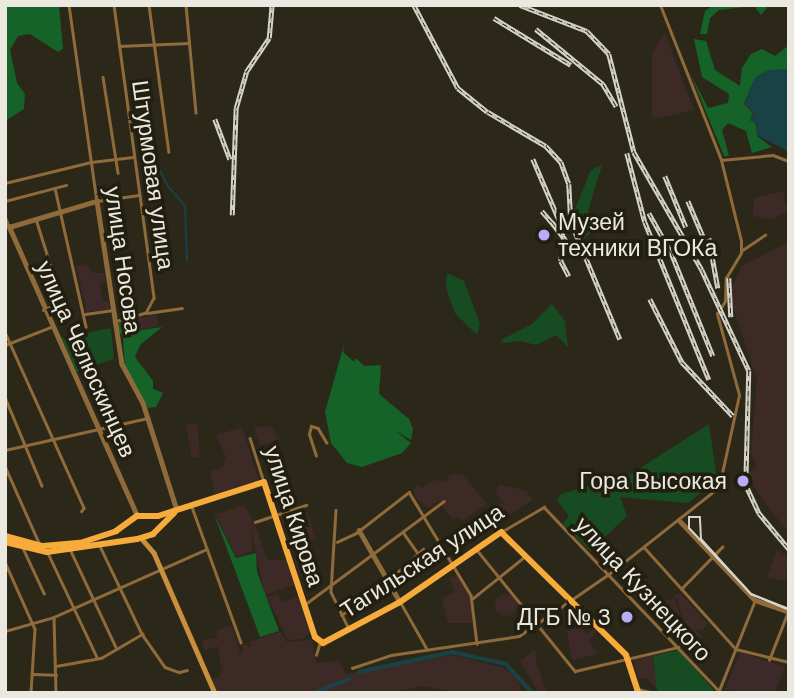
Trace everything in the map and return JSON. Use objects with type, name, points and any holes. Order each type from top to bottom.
[{"type":"main road","points":[[5,536],[40,545],[84,542],[137,516],[151,516],[192,506],[264,482]]},
{"type":"main road","name":"улица Кирова","points":[[264,482],[304,605],[320,642]]},
{"type":"main road","points":[[137,539],[154,533],[176,510]]},
{"type":"main road","points":[[151,516],[154,553]]},
{"type":"main road","points":[[121,525],[120,534],[126,539]]},
{"type":"main road","points":[[501,532],[526,554],[629,660],[638,691]]},
{"type":"main road","name":"Тагильская улица","points":[[320,642],[350,631],[400,602],[452,563],[501,532]]},
{"type":"main road","points":[[5,542],[47,552],[126,539],[147,541],[215,693]]},
{"type":"street","name":"улица Носова","points":[[69,5],[114,322],[123,367],[148,418],[176,510]]},
{"type":"street","name":"Штурмовая улица","points":[[114,5],[154,298],[146,313]]},
{"type":"street","points":[[149,5],[169,152]]},
{"type":"street","points":[[186,5],[196,113]]},
{"type":"street","points":[[660,5],[721,160],[741,251]]},
{"type":"street","points":[[119,46],[189,43]]},
{"type":"street","points":[[103,78],[117,173]]},
{"type":"street","points":[[721,160],[773,155],[789,161]]},
{"type":"street","points":[[5,183],[91,162],[133,157]]},
{"type":"street","points":[[5,201],[66,185]]},
{"type":"street","points":[[55,188],[86,327]]},
{"type":"street","points":[[7,227],[97,201],[139,194]]},
{"type":"street","name":"улица Челюскинцев","points":[[5,216],[7,227],[43,310],[137,516]]},
{"type":"street","points":[[36,219],[64,308]]},
{"type":"street","points":[[352,668],[427,649],[519,636],[609,574],[719,487],[737,418],[737,377],[717,314],[725,301],[726,278],[741,251],[765,235]]},
{"type":"street","points":[[43,310],[62,302]]},
{"type":"street","points":[[114,322],[146,313],[181,308]]},
{"type":"street","points":[[83,314],[113,310]]},
{"type":"street","points":[[5,345],[51,327]]},
{"type":"street","points":[[5,332],[84,508],[82,511]]},
{"type":"street","points":[[5,397],[42,486]]},
{"type":"street","points":[[5,450],[148,418]]},
{"type":"street","points":[[316,456],[309,434],[311,426],[318,428],[327,443]]},
{"type":"street","name":"улица Кирова","points":[[250,438],[264,482]]},
{"type":"street","points":[[5,466],[40,545]]},
{"type":"street","points":[[337,542],[359,530],[407,491],[472,600],[477,644]]},
{"type":"street","points":[[304,605],[331,589],[444,501]]},
{"type":"street","points":[[255,522],[306,505]]},
{"type":"street","points":[[192,506],[241,642]]},
{"type":"street","name":"Тагильская улица","points":[[501,532],[544,507]]},
{"type":"street","name":"улица Кузнецкого","points":[[544,507],[719,692]]},
{"type":"street","points":[[336,510],[337,542],[331,589],[350,631]]},
{"type":"street","points":[[679,520],[755,600],[788,611],[769,660]]},
{"type":"street","points":[[359,530],[427,649]]},
{"type":"street","points":[[403,532],[418,553]]},
{"type":"street","points":[[99,542],[142,634],[165,667],[179,672],[187,670]]},
{"type":"street","points":[[644,547],[736,649],[769,660],[789,662]]},
{"type":"street","points":[[681,589],[722,547]]},
{"type":"street","points":[[23,548],[44,593]]},
{"type":"street","points":[[476,548],[540,624],[575,671],[678,647]]},
{"type":"street","points":[[70,549],[116,647]]},
{"type":"street","points":[[5,631],[34,625],[74,609],[207,549]]},
{"type":"street","points":[[341,615],[390,582],[423,549]]},
{"type":"street","points":[[47,552],[97,657]]},
{"type":"street","points":[[472,600],[526,554]]},
{"type":"street","points":[[5,562],[34,625],[31,693]]},
{"type":"street","points":[[719,692],[755,600]]},
{"type":"street","points":[[54,617],[56,693]]},
{"type":"street","points":[[56,666],[97,657],[142,634]]},
{"type":"street","points":[[316,655],[320,642]]},
{"type":"street","points":[[32,674],[56,675]]},
{"type":"street","points":[[638,691],[654,693]]},
{"type":"shaded area","points":[[665,33],[694,110],[659,118],[652,117],[652,53]]},
{"type":"shaded area","points":[[783,191],[785,203],[789,201],[787,211],[772,220],[753,216],[754,198]]},
{"type":"shaded area","points":[[789,242],[789,534],[755,489],[749,473],[757,466],[751,453],[757,380],[729,294],[742,266]]},
{"type":"shaded area","points":[[86,264],[93,273],[104,273],[105,283],[100,284],[103,302],[108,301],[110,309],[87,312],[76,266]]},
{"type":"shaded area","points":[[156,314],[159,326],[129,331],[126,321]]},
{"type":"shaded area","points":[[197,423],[200,457],[192,458],[186,424]]},
{"type":"shaded area","points":[[271,426],[279,439],[260,446],[254,428]]},
{"type":"shaded area","points":[[242,427],[259,481],[215,494],[210,471],[223,468],[226,457],[216,435]]},
{"type":"shaded area","points":[[462,474],[487,504],[462,521],[458,517],[453,520],[438,501],[428,508],[416,498],[413,489],[417,485],[422,488],[433,480],[445,482],[450,475]]},
{"type":"shaded area","points":[[499,485],[525,490],[533,500],[510,514],[496,492]]},
{"type":"shaded area","points":[[495,503],[503,503],[509,513],[503,523],[495,523],[489,517],[489,509]]},
{"type":"shaded area","points":[[244,505],[255,523],[267,560],[287,560],[294,585],[265,595],[251,529],[252,551],[236,557],[216,514]]},
{"type":"shaded area","points":[[299,509],[302,515],[308,513],[315,538],[291,548],[288,542],[292,528],[290,522],[283,524],[280,515]]},
{"type":"shaded area","points":[[777,549],[789,559],[785,581],[767,577]]},
{"type":"shaded area","points":[[313,552],[316,571],[301,577],[294,559]]},
{"type":"shaded area","points":[[458,576],[471,600],[472,623],[448,623],[442,599],[455,591],[448,577]]},
{"type":"shaded area","points":[[278,594],[281,602],[298,597],[310,632],[303,638],[312,638],[288,640],[267,597]]},
{"type":"shaded area","points":[[506,594],[514,597],[517,605],[514,613],[506,616],[498,613],[495,605],[498,597]]},
{"type":"shaded area","points":[[681,594],[708,624],[701,631],[695,629],[703,638],[694,642],[687,628],[670,632],[654,615],[662,601],[675,598],[682,627],[676,630],[685,627],[677,598],[673,595]]},
{"type":"shaded area","points":[[231,625],[240,653],[235,656],[241,654],[242,646],[247,644],[251,650],[249,642],[280,632],[287,642],[312,640],[316,663],[339,661],[346,674],[452,655],[504,668],[518,679],[521,693],[462,693],[421,686],[390,693],[217,693],[212,679],[219,678],[222,670],[218,646],[205,650],[202,641],[218,637],[216,631]]},
{"type":"shaded area","points":[[582,627],[587,635],[594,629],[597,632],[589,640],[598,654],[572,660],[567,631]]},
{"type":"shaded area","points":[[535,650],[537,665],[547,693],[539,693],[520,661]]},
{"type":"shaded area","points":[[740,652],[785,667],[774,693],[725,690]]},
{"type":"shaded area","points":[[652,656],[657,688],[646,678],[638,678],[634,660]]},
{"type":"green space","points":[[5,5],[59,5],[63,49],[58,52],[30,34],[18,36],[10,50],[17,83],[25,94],[24,109],[5,121]]},
{"type":"green space","points":[[713,5],[766,5],[767,8],[761,15],[754,6],[719,10],[710,18],[707,34],[700,34],[705,11]]},
{"type":"green space","points":[[694,39],[706,41],[715,70],[740,86],[742,68],[751,54],[762,49],[775,56],[789,45],[787,71],[769,70],[755,78],[744,104],[753,113],[750,120],[756,124],[757,136],[772,147],[752,153],[746,131],[728,123],[722,130],[729,156],[724,156],[690,73],[708,108],[728,103],[729,94],[702,77]]},
{"type":"green space","points":[[602,165],[588,211],[595,228],[584,239],[575,209],[591,170]]},
{"type":"green space","points":[[447,273],[464,281],[480,324],[477,335],[455,313],[446,288]]},
{"type":"green space","points":[[552,304],[565,321],[568,347],[556,335],[536,345],[520,341],[503,343],[501,340],[532,324]]},
{"type":"green space","points":[[125,321],[129,332],[162,327],[140,345],[135,357],[153,381],[153,389],[163,393],[156,407],[148,408],[125,367],[123,338],[118,329],[119,323]]},
{"type":"green space","points":[[111,328],[114,359],[76,372],[61,338]]},
{"type":"green space","points":[[345,341],[343,352],[354,362],[356,358],[364,366],[381,365],[379,394],[409,419],[413,429],[411,440],[394,430],[411,443],[402,453],[362,467],[347,463],[331,443],[325,412]]},
{"type":"green space","points":[[709,424],[717,479],[688,503],[620,497],[627,516],[590,551],[563,524],[569,516],[557,500],[561,494],[631,474]]},
{"type":"green space","points":[[214,514],[236,558],[256,553],[257,572],[279,631],[260,637]]},
{"type":"green space","points":[[679,650],[714,690],[713,693],[657,691],[653,656]]},
{"type":"water","points":[[789,69],[789,152],[757,135],[757,124],[750,120],[754,113],[745,104],[755,78],[769,70]]},
{"type":"waterway","points":[[153,156],[167,185],[185,206],[187,261]]},
{"type":"waterway","points":[[359,672],[452,652],[506,664],[533,693]]},
{"type":"waterway","points":[[314,693],[349,679]]},
{"type":"tram line","points":[[789,609],[751,594],[701,539],[700,517],[689,517],[689,528],[751,594],[789,610]]},
{"type":"railway","points":[[232,215],[236,108],[246,72],[269,38],[272,5]]},
{"type":"railway","points":[[414,5],[458,88],[488,112],[546,146],[561,162],[569,184],[571,222],[620,339]]},
{"type":"railway","points":[[520,5],[587,31],[609,54],[634,152],[702,270],[749,371],[746,485],[759,513],[789,549]]},
{"type":"railway","points":[[494,18],[571,65]]},
{"type":"railway","points":[[536,29],[603,84],[616,106]]},
{"type":"railway","points":[[215,119],[230,159]]},
{"type":"railway","points":[[627,153],[645,222],[709,380]]},
{"type":"railway","points":[[533,159],[563,229]]},
{"type":"railway","points":[[665,176],[686,227]]},
{"type":"railway","points":[[688,201],[708,248]]},
{"type":"railway","points":[[542,211],[564,236],[561,261],[569,276]]},
{"type":"railway","points":[[649,213],[671,252],[713,356]]},
{"type":"railway","points":[[552,222],[575,252]]},
{"type":"railway","points":[[709,238],[718,288]]},
{"type":"railway","points":[[729,278],[731,317]]},
{"type":"railway","points":[[650,299],[682,362],[733,416]]},
{"type":"place","name":"Музей техники ВГОКа","points":[[544,235]]},
{"type":"place","name":"Гора Высокая","points":[[743,481]]},
{"type":"place","name":"ДГБ № 3","points":[[627,617]]}]
